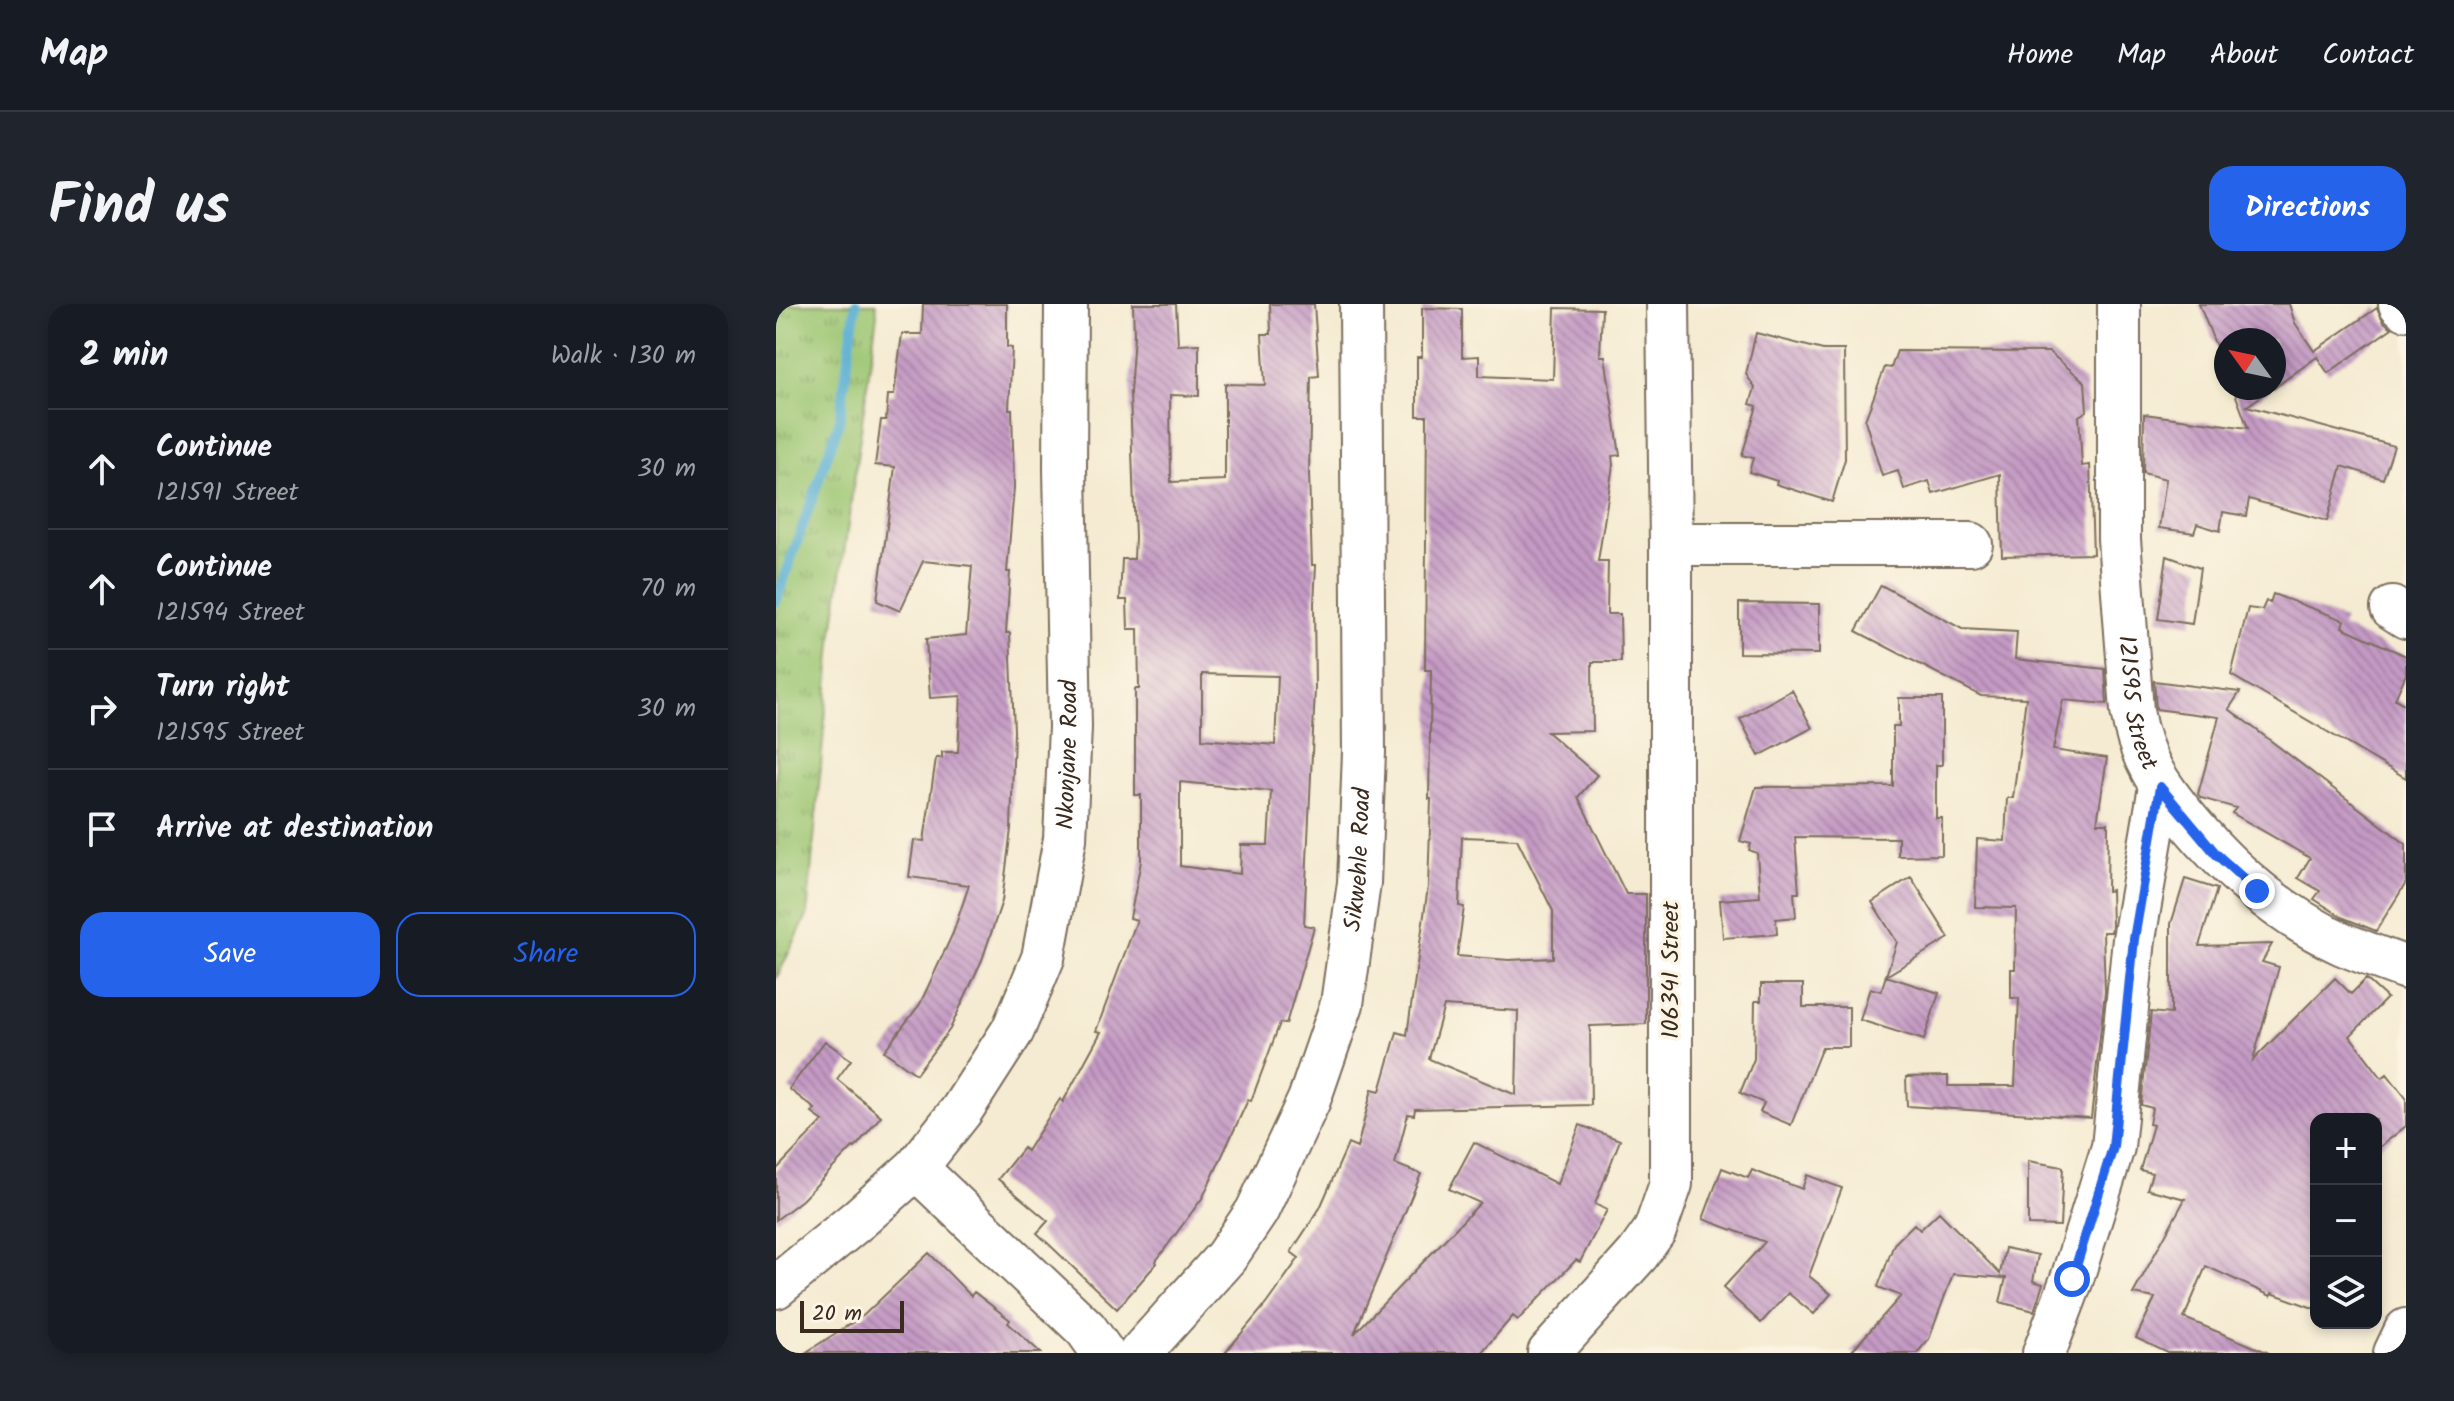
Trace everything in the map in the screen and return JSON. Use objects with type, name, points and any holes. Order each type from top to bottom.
[{"type":"street","name":"Nkonjane Road","points":[[776,1287],[916,1168],[961,1111],[1013,1030],[1043,958],[1065,839],[1070,727],[1065,469],[1066,304]]},
{"type":"street","name":"Sikwehle Road","points":[[1140,1353],[1226,1257],[1257,1211],[1309,1100],[1342,1004],[1359,883],[1364,752],[1361,304]]},
{"type":"street","name":"106341 Street","points":[[1549,1353],[1638,1254],[1655,1230],[1671,1184],[1668,304]]},
{"type":"street","name":"121595 Street","points":[[2119,304],[2119,539],[2126,652],[2136,733],[2145,760],[2160,787],[2216,854],[2257,891],[2305,924],[2341,943],[2406,968]]},
{"type":"street","points":[[2400,304],[2406,309]]},
{"type":"street","points":[[1671,544],[1971,544]]},
{"type":"street","points":[[2044,1353],[2077,1266],[2113,1147],[2134,939],[2160,787]]},
{"type":"street","points":[[916,1168],[1086,1329],[1103,1353]]},
{"type":"street","points":[[2395,1353],[2406,1330]]},
{"type":"green space","points":[[776,304],[876,304],[877,314],[833,632],[807,916],[776,979]]},
{"type":"building","points":[[923,304],[1007,304],[1007,347],[1012,348],[1009,409],[1012,409],[1014,487],[1006,633],[1010,633],[1014,731],[1011,829],[1002,901],[982,960],[950,1029],[916,1074],[884,1051],[920,1004],[953,933],[969,885],[909,877],[914,840],[924,841],[936,758],[942,758],[942,752],[958,752],[961,696],[930,698],[926,639],[966,635],[972,566],[923,561],[900,611],[877,601],[895,467],[875,465],[881,420],[886,420],[888,395],[894,395],[902,334],[922,334]]},
{"type":"building","points":[[1133,304],[1176,304],[1178,345],[1199,344],[1199,396],[1170,395],[1171,482],[1225,480],[1225,384],[1265,385],[1262,334],[1271,334],[1270,304],[1314,304],[1319,376],[1311,377],[1309,474],[1312,565],[1316,565],[1315,689],[1304,925],[1314,927],[1286,1024],[1280,1023],[1251,1101],[1248,1100],[1203,1197],[1157,1263],[1117,1309],[1037,1233],[1048,1221],[998,1179],[1023,1148],[1027,1151],[1060,1099],[1063,1102],[1101,1032],[1096,1031],[1137,920],[1130,918],[1141,861],[1141,795],[1135,795],[1138,629],[1128,629],[1127,600],[1120,600],[1122,559],[1134,559],[1130,393]],"holes":[[[1202,674],[1278,676],[1275,745],[1202,739]],[[1180,782],[1271,791],[1268,845],[1241,845],[1240,874],[1180,866]]]},
{"type":"building","points":[[2199,304],[2289,304],[2295,323],[2314,351],[2377,308],[2384,322],[2392,328],[2328,373],[2317,357],[2286,379],[2286,328],[2214,328],[2214,341]]},
{"type":"building","points":[[1422,308],[1462,309],[1462,357],[1479,356],[1479,376],[1553,379],[1555,308],[1602,309],[1600,356],[1605,356],[1620,455],[1612,456],[1598,561],[1608,561],[1607,614],[1620,614],[1621,662],[1592,662],[1593,731],[1547,732],[1597,775],[1578,797],[1626,894],[1646,894],[1646,1024],[1590,1026],[1591,1105],[1415,1109],[1414,1115],[1408,1114],[1395,1164],[1421,1174],[1354,1334],[1480,1203],[1449,1189],[1474,1142],[1557,1184],[1580,1125],[1620,1140],[1595,1204],[1607,1210],[1580,1262],[1576,1260],[1518,1320],[1513,1316],[1481,1353],[1225,1353],[1299,1258],[1291,1252],[1320,1208],[1348,1144],[1357,1148],[1372,1089],[1380,1091],[1397,1032],[1407,1035],[1428,887],[1431,799],[1431,670],[1425,670],[1427,416],[1417,416],[1417,357],[1422,357]],"holes":[[[1462,837],[1517,839],[1553,911],[1553,958],[1509,960],[1457,956],[1464,907],[1459,906]],[[1444,1006],[1518,1011],[1516,1095],[1429,1059]]]},
{"type":"building","points":[[1756,333],[1823,350],[1844,350],[1845,459],[1832,502],[1749,472],[1753,458],[1742,455],[1757,406],[1750,404],[1755,388],[1746,374]]},
{"type":"building","points":[[1897,351],[2049,352],[2085,382],[2087,411],[2079,416],[2082,466],[2090,465],[2093,554],[2002,556],[2000,474],[1933,494],[1929,481],[1904,489],[1898,471],[1882,476],[1865,420],[1885,367],[1891,368]]},
{"type":"building","points":[[2238,400],[2256,400],[2247,406],[2394,446],[2383,479],[2342,466],[2327,521],[2249,499],[2246,516],[2223,512],[2220,531],[2197,524],[2194,533],[2159,528],[2166,479],[2143,473],[2144,414],[2248,428]]},
{"type":"building","points":[[2167,556],[2200,568],[2192,624],[2158,619]]},
{"type":"building","points":[[1881,585],[1962,629],[2017,632],[2015,659],[2105,669],[2107,704],[2063,700],[2053,750],[2107,758],[2097,823],[2108,823],[2107,891],[2111,890],[2112,926],[2111,932],[2103,932],[2105,991],[2091,1118],[1907,1106],[1906,1077],[1948,1076],[1948,1086],[2015,1086],[2019,998],[2011,998],[2011,969],[2015,969],[2016,908],[1975,907],[1977,839],[2005,841],[2007,798],[2013,798],[2026,698],[1981,696],[1856,631]]},
{"type":"building","points":[[2273,594],[2344,620],[2342,627],[2406,656],[2406,674],[2395,699],[2406,705],[2406,778],[2231,675],[2248,608],[2262,610],[2266,601],[2270,603]]},
{"type":"building","points":[[1739,603],[1819,604],[1819,654],[1739,653]]},
{"type":"building","points":[[2154,681],[2240,692],[2229,709],[2406,844],[2406,883],[2376,931],[2344,918],[2314,899],[2320,891],[2298,878],[2310,858],[2232,813],[2236,808],[2201,798],[2198,794],[2219,717],[2156,709]]},
{"type":"building","points":[[1792,690],[1812,728],[1759,756],[1740,719]]},
{"type":"building","points":[[1899,698],[1942,698],[1942,765],[1936,765],[1936,818],[1942,818],[1942,855],[1898,856],[1898,838],[1795,837],[1799,893],[1794,893],[1796,917],[1776,919],[1777,934],[1723,938],[1720,900],[1760,897],[1757,853],[1749,850],[1751,844],[1740,841],[1756,787],[1893,786],[1893,726],[1899,726]]},
{"type":"building","points":[[1911,877],[1949,938],[1886,976],[1939,993],[1924,1040],[1860,1020],[1870,988],[1881,991],[1897,942],[1872,902]]},
{"type":"building","points":[[2185,879],[2217,889],[2199,946],[2272,944],[2262,962],[2279,967],[2253,1060],[2335,978],[2351,994],[2366,979],[2387,998],[2350,1036],[2382,1078],[2387,1074],[2406,1098],[2406,1126],[2382,1145],[2382,1113],[2310,1113],[2310,1307],[2272,1293],[2271,1296],[2206,1266],[2184,1318],[2269,1353],[2168,1353],[2136,1338],[2155,1298],[2133,1294],[2185,1199],[2147,1189],[2152,1173],[2140,1170],[2153,1125],[2149,1124],[2152,1108],[2141,1105],[2151,1012],[2171,1014],[2171,924]]},
{"type":"building","points":[[1761,984],[1803,984],[1803,1007],[1849,1007],[1849,1047],[1822,1047],[1791,1125],[1760,1112],[1764,1103],[1740,1093],[1754,1059],[1755,1001],[1761,1001]]},
{"type":"building","points":[[825,1041],[851,1060],[837,1079],[881,1116],[855,1148],[802,1200],[776,1220],[776,1170],[823,1121],[812,1113],[815,1109],[789,1089]]},
{"type":"building","points":[[2028,1161],[2063,1167],[2060,1226],[2028,1225]]},
{"type":"building","points":[[1722,1168],[1748,1178],[1752,1170],[1802,1189],[1807,1175],[1842,1188],[1809,1276],[1831,1294],[1814,1314],[1788,1293],[1761,1323],[1723,1288],[1765,1242],[1703,1219]]},
{"type":"building","points":[[1939,1212],[2000,1274],[2005,1248],[2038,1255],[2033,1281],[2043,1284],[2034,1311],[2000,1302],[2006,1278],[1953,1274],[1929,1339],[1917,1353],[1850,1353],[1901,1296],[1878,1287],[1894,1244],[1914,1224],[1920,1230]]},
{"type":"building","points":[[929,1253],[971,1296],[974,1292],[1010,1320],[1008,1323],[1041,1353],[805,1353],[864,1315]]},
{"type":"waterway","points":[[776,602],[839,423],[856,304]]},
{"type":"route","points":[[2072,1279],[2113,1147],[2134,939],[2160,787],[2216,854],[2257,891]]}]
